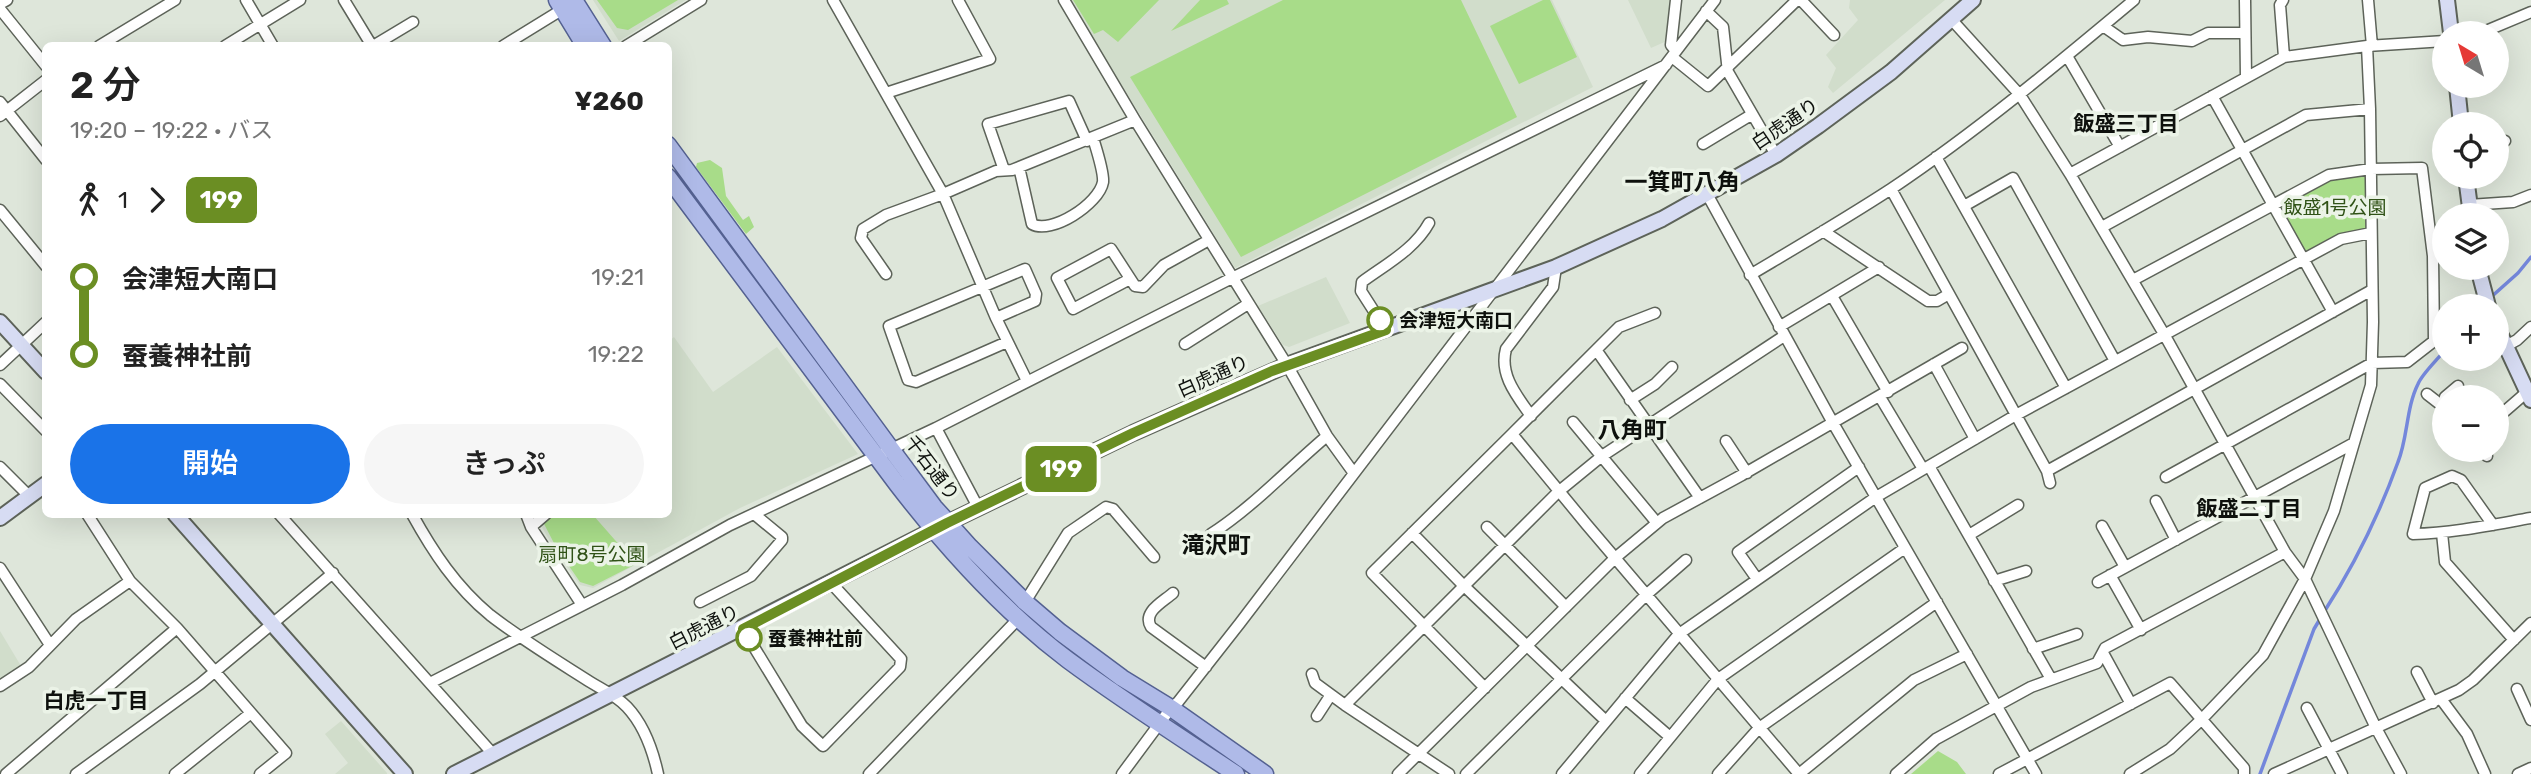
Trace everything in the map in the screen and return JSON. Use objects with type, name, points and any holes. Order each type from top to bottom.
[{"type":"main road","points":[[564,3],[583,42]]},
{"type":"main road","points":[[564,3],[599,42]]},
{"type":"main road","name":"千石通り","points":[[672,151],[884,453]]},
{"type":"main road","name":"千石通り","points":[[672,184],[884,453],[940,527],[967,568],[1068,660],[1236,774]]},
{"type":"main road","name":"千石通り","points":[[940,527],[1060,632],[1265,774]]},
{"type":"street","points":[[0,4],[7,0]]},
{"type":"street","points":[[106,42],[175,0]]},
{"type":"street","points":[[246,0],[271,42]]},
{"type":"street","points":[[232,42],[300,0]]},
{"type":"street","points":[[344,0],[370,42]]},
{"type":"street","points":[[633,42],[701,0]]},
{"type":"street","points":[[833,0],[943,194],[996,318],[1027,381]]},
{"type":"street","points":[[886,93],[990,59],[958,0]]},
{"type":"street","points":[[1064,0],[1287,365],[1327,436],[1353,472]]},
{"type":"street","points":[[1671,58],[1676,0]]},
{"type":"street","points":[[1122,774],[1715,0]]},
{"type":"street","points":[[1671,58],[1709,86],[1799,0],[1834,35]]},
{"type":"street","name":"白虎通り","points":[[454,774],[940,527],[1133,433],[1287,365],[1556,267],[1662,219],[1776,155],[1891,72],[1973,0]]},
{"type":"street","points":[[1750,275],[1891,189],[1936,157],[2021,95],[2134,0]]},
{"type":"street","points":[[2245,0],[2246,77]]},
{"type":"street","points":[[2283,0],[2280,5],[2284,57]]},
{"type":"street","points":[[2130,774],[2155,760],[2202,719],[2263,655],[2305,579],[2334,511],[2371,385],[2368,0]]},
{"type":"street","points":[[2447,0],[2450,21]]},
{"type":"street","points":[[509,42],[564,3]]},
{"type":"street","points":[[0,9],[42,61]]},
{"type":"street","points":[[1706,12],[1723,27],[1728,72],[1776,155]]},
{"type":"street","points":[[2510,21],[2531,12]]},
{"type":"street","points":[[1951,19],[2021,95],[2102,227],[2285,552],[2305,579],[2376,727],[2402,774]]},
{"type":"street","points":[[379,42],[413,22]]},
{"type":"street","points":[[2103,26],[2123,40],[2148,37],[2192,41],[2208,33],[2244,33]]},
{"type":"street","points":[[2070,174],[2284,57],[2370,46],[2432,42]]},
{"type":"street","points":[[2067,56],[2120,147]]},
{"type":"street","points":[[430,683],[583,605],[715,533],[936,428],[1671,58]]},
{"type":"street","points":[[42,83],[2,109],[42,155]]},
{"type":"street","points":[[2212,96],[2333,312]]},
{"type":"street","points":[[1004,170],[988,124],[1069,101],[1090,139],[1103,181],[1095,198],[1073,217],[1041,226],[1032,224],[1019,167]]},
{"type":"street","points":[[2102,227],[2306,115],[2370,109]]},
{"type":"street","points":[[1703,144],[1751,115]]},
{"type":"street","points":[[886,274],[861,238],[863,229],[886,215],[996,171],[1019,167],[1135,120]]},
{"type":"street","points":[[1936,157],[2066,388]]},
{"type":"street","points":[[2133,280],[2329,175],[2371,169],[2423,168],[2433,256],[2434,341],[2407,362],[2372,363],[2166,477]]},
{"type":"street","points":[[1964,206],[2014,178],[2115,361]]},
{"type":"street","points":[[1891,189],[2047,471],[2050,483]]},
{"type":"street","points":[[1707,194],[1858,467],[2036,774]]},
{"type":"street","points":[[2508,203],[2531,195]]},
{"type":"street","points":[[0,210],[42,262]]},
{"type":"street","points":[[1386,330],[1361,290],[1362,282],[1401,254],[1424,233],[1429,223]]},
{"type":"street","points":[[1823,231],[1928,301],[1937,301],[1949,295]]},
{"type":"street","points":[[1562,774],[1679,634],[1876,497],[2015,415],[2341,239],[2371,233]]},
{"type":"street","points":[[1130,279],[1073,309],[1057,278],[1111,249],[1135,286],[1143,287],[1164,265],[1209,240]]},
{"type":"street","points":[[1531,416],[1512,388],[1504,369],[1504,359],[1506,349],[1553,287],[1556,267]]},
{"type":"street","points":[[1345,705],[1558,492],[1602,456],[1649,427],[1832,296],[1879,267]]},
{"type":"street","points":[[996,318],[1035,302],[1037,295],[1025,269],[889,326],[908,380],[916,382],[1007,342]]},
{"type":"street","points":[[2047,471],[2372,290]]},
{"type":"street","points":[[1832,296],[1926,468],[1969,536],[2051,679]]},
{"type":"street","points":[[1185,344],[1248,304]]},
{"type":"street","points":[[1485,688],[1372,573],[1619,327],[1655,313]]},
{"type":"street","points":[[0,322],[42,368]]},
{"type":"street","points":[[0,365],[42,326]]},
{"type":"street","points":[[2509,344],[2531,327]]},
{"type":"street","points":[[1398,774],[1615,558],[1657,523],[1962,348]]},
{"type":"street","points":[[1597,351],[1700,498]]},
{"type":"street","points":[[2509,353],[2529,396],[2509,410]]},
{"type":"street","points":[[1934,364],[1975,439]]},
{"type":"street","points":[[1630,400],[1655,384],[1672,367]]},
{"type":"street","points":[[0,384],[42,427]]},
{"type":"street","points":[[2427,394],[2432,396]]},
{"type":"street","points":[[1573,422],[1657,523]]},
{"type":"street","points":[[936,428],[979,509]]},
{"type":"street","points":[[1512,434],[1558,492],[1799,774],[1914,680],[1967,653]]},
{"type":"street","points":[[1212,534],[1239,516],[1327,436]]},
{"type":"street","points":[[1726,441],[1747,473]]},
{"type":"street","points":[[2098,582],[2354,443]]},
{"type":"street","points":[[1757,579],[1738,552],[1858,467]]},
{"type":"street","points":[[1,470],[29,496]]},
{"type":"street","points":[[2493,525],[2461,480],[2452,475],[2425,488],[2413,534],[2441,533],[2493,525],[2531,518]]},
{"type":"street","points":[[0,518],[42,487]]},
{"type":"street","points":[[2157,501],[2176,540]]},
{"type":"street","points":[[1969,536],[2018,505]]},
{"type":"street","points":[[1025,602],[1068,533],[1106,506],[1113,509],[1154,557]]},
{"type":"street","points":[[699,602],[751,576],[782,540],[782,537],[754,514]]},
{"type":"street","points":[[91,518],[130,581],[177,628],[286,753],[260,774]]},
{"type":"street","points":[[179,518],[405,774]]},
{"type":"street","points":[[283,518],[493,754]]},
{"type":"street","points":[[414,518],[450,575],[484,609],[521,637],[627,706],[637,720],[658,774]]},
{"type":"street","points":[[528,518],[583,605]]},
{"type":"street","points":[[531,527],[541,518]]},
{"type":"street","points":[[2102,526],[2125,567]]},
{"type":"street","points":[[1488,527],[1566,607]]},
{"type":"street","points":[[1412,533],[1605,721]]},
{"type":"street","points":[[2441,533],[2445,562],[2514,640]]},
{"type":"street","points":[[1640,774],[1717,679],[1905,548]]},
{"type":"street","points":[[1896,774],[1936,739],[2051,679],[2096,663],[2105,649],[2285,552]]},
{"type":"street","points":[[1466,774],[1646,595],[1686,560]]},
{"type":"street","points":[[0,568],[50,645]]},
{"type":"street","points":[[1994,581],[2026,570]]},
{"type":"street","points":[[76,774],[214,672],[333,573]]},
{"type":"street","points":[[2110,575],[2141,630]]},
{"type":"street","points":[[0,686],[29,667],[76,619],[130,581]]},
{"type":"street","points":[[743,629],[802,726],[823,746],[900,667],[901,659],[832,584]]},
{"type":"street","points":[[1173,593],[1153,610],[1147,617],[1147,622],[1206,667]]},
{"type":"street","points":[[1718,774],[1759,728],[1937,602]]},
{"type":"street","points":[[869,774],[1019,618]]},
{"type":"street","points":[[2274,774],[2289,771],[2329,749],[2437,701],[2473,680],[2531,623]]},
{"type":"street","points":[[6,774],[177,628]]},
{"type":"street","points":[[2033,649],[2077,634]]},
{"type":"street","points":[[2103,653],[2131,704]]},
{"type":"street","points":[[2417,672],[2437,701],[2467,734],[2485,774]]},
{"type":"street","points":[[1312,674],[1315,683],[1330,696],[1449,774]]},
{"type":"street","points":[[1998,774],[2170,683],[2244,768],[2244,774]]},
{"type":"street","points":[[2517,689],[2531,720]]},
{"type":"street","points":[[1317,716],[1330,696]]},
{"type":"street","points":[[1625,698],[1670,737]]},
{"type":"street","points":[[2307,708],[2342,774]]},
{"type":"street","points":[[175,774],[251,713]]},
{"type":"street","points":[[2518,774],[2531,768]]},
{"type":"shaded area","points":[[593,0],[686,0],[619,41]]},
{"type":"shaded area","points":[[1069,0],[1552,0],[1593,87],[1235,268]]},
{"type":"shaded area","points":[[1628,0],[1671,0],[1669,40],[1651,48]]},
{"type":"shaded area","points":[[1850,0],[1945,0],[1833,93],[1828,87],[1836,68],[1826,55],[1858,20],[1849,8]]},
{"type":"shaded area","points":[[1326,277],[1350,323],[1289,347],[1283,345],[1258,306]]},
{"type":"shaded area","points":[[674,337],[713,392],[777,347],[858,454],[740,508],[593,588],[580,585],[537,518],[672,518]]},
{"type":"shaded area","points":[[0,631],[21,666],[0,679]]},
{"type":"shaded area","points":[[341,721],[387,774],[335,774],[348,763],[325,734]]},
{"type":"green space","points":[[597,0],[678,0],[628,30],[617,28]]},
{"type":"green space","points":[[1073,0],[1159,0],[1118,42],[1103,30],[1094,34]]},
{"type":"green space","points":[[1200,0],[1227,0],[1229,4],[1171,31]]},
{"type":"green space","points":[[1283,0],[1461,0],[1517,117],[1241,257],[1130,77]]},
{"type":"green space","points":[[1543,0],[1550,0],[1577,57],[1519,84],[1490,26]]},
{"type":"green space","points":[[710,160],[722,168],[726,196],[743,220],[749,216],[754,227],[746,234],[696,167],[697,163]]},
{"type":"green space","name":"飯盛1号公園","points":[[2368,172],[2368,230],[2347,233],[2306,255],[2278,205],[2324,180]]},
{"type":"green space","name":"扇町8号公園","points":[[596,518],[636,564],[593,586],[580,582],[556,547],[542,520]]},
{"type":"green space","points":[[1938,751],[1957,762],[1966,774],[1911,774]]},
{"type":"waterway","points":[[2494,294],[2531,257]]},
{"type":"waterway","points":[[2324,612],[2356,557],[2383,501],[2401,452],[2414,393],[2432,364]]},
{"type":"waterway","points":[[2260,774],[2320,619]]},
{"type":"bus line","name":"199","points":[[749,638],[743,629],[947,523],[1216,395],[1300,359],[1386,330],[1380,320]]},
{"type":"place","name":"会津短大南口","points":[[1380,320]]},
{"type":"place","name":"蚕養神社前","points":[[749,638]]},
{"type":"district","name":"飯盛三丁目","points":[[2126,123]]},
{"type":"district","name":"一箕町八角","points":[[1682,182]]},
{"type":"district","name":"八角町","points":[[1632,430]]},
{"type":"district","name":"飯盛二丁目","points":[[2249,508]]},
{"type":"district","name":"滝沢町","points":[[1216,545]]},
{"type":"district","name":"白虎一丁目","points":[[96,700]]}]
